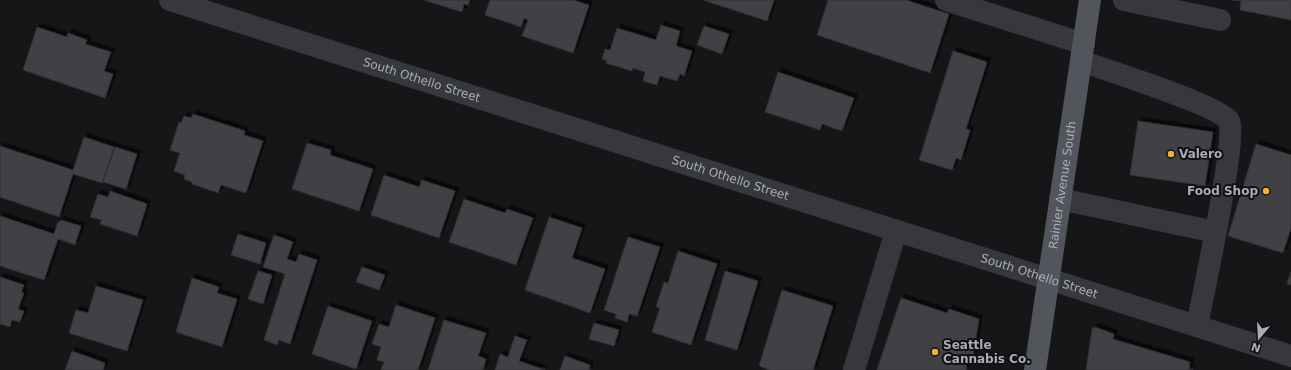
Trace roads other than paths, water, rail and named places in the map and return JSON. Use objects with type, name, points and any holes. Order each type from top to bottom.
[{"type":"main road","name":"Rainier Avenue South","points":[[1035,370],[1090,0]]},
{"type":"street","name":"South Othello Street","points":[[170,0],[1291,356]]},
{"type":"street","points":[[946,0],[1082,52],[1206,106],[1229,120],[1232,128],[1215,232],[1197,326]]},
{"type":"street","points":[[1124,0],[1220,20]]},
{"type":"street","points":[[1060,199],[1215,232]]},
{"type":"street","points":[[854,370],[896,231]]},
{"type":"place","name":"Valero","points":[[1171,154]]},
{"type":"place","name":"Food Shop","points":[[1266,191]]},
{"type":"place","name":"Seattle Cannabis Co.","points":[[935,352]]}]
